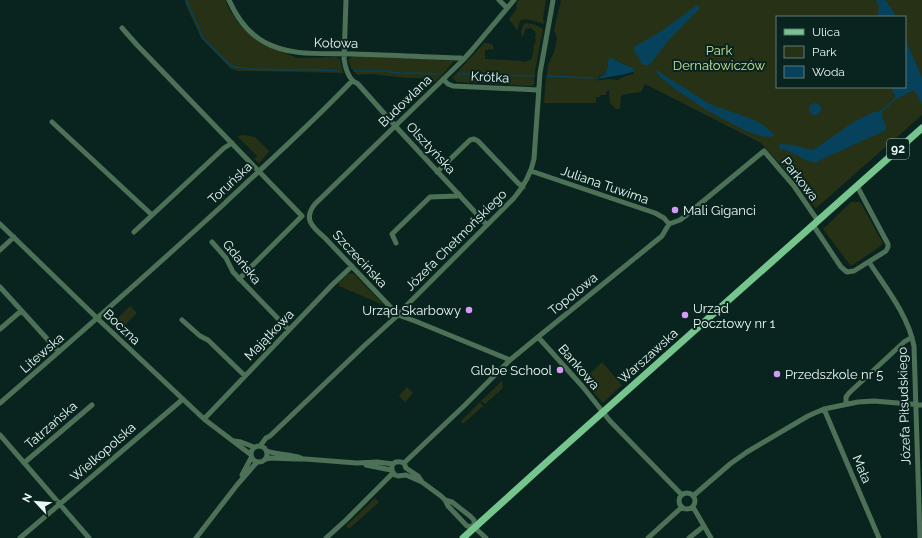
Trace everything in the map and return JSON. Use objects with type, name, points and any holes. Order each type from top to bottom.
[{"type":"main road","name":"Warszawska","points":[[463,538],[922,129]]},
{"type":"street","name":"Kołowa","points":[[229,0],[233,10],[240,20],[259,39],[292,52],[461,58],[463,60]]},
{"type":"street","points":[[346,0],[345,67],[353,81]]},
{"type":"street","points":[[499,0],[507,8]]},
{"type":"street","name":"Budowlana","points":[[309,216],[310,210],[314,204],[463,60],[514,0]]},
{"type":"street","name":"Józefa Chełmońskiego","points":[[264,449],[266,438],[270,436],[398,315],[514,198],[523,187],[531,171],[536,150],[538,90],[553,2]]},
{"type":"street","points":[[122,28],[302,216]]},
{"type":"street","name":"Krótka","points":[[443,79],[448,84],[453,86],[538,90]]},
{"type":"street","name":"Olsztyńska","points":[[353,81],[358,84],[487,225]]},
{"type":"street","name":"Toruńska","points":[[98,319],[259,172],[353,81]]},
{"type":"street","points":[[52,122],[152,215]]},
{"type":"street","points":[[437,172],[470,140],[474,139],[478,141],[523,187]]},
{"type":"street","points":[[134,232],[224,148],[232,143]]},
{"type":"street","name":"Parkowa","points":[[764,151],[794,186],[844,270],[849,272],[852,272],[869,262],[886,251],[888,247],[888,244],[857,186]]},
{"type":"street","name":"Topolowa","points":[[405,465],[510,360],[662,236],[669,224],[684,217],[764,151]]},
{"type":"street","name":"Juliana Tuwima","points":[[531,171],[655,213],[664,218],[669,224]]},
{"type":"street","name":"Olsztyńska","points":[[396,244],[392,234],[430,197],[457,196],[459,194]]},
{"type":"street","points":[[238,279],[302,216],[309,216]]},
{"type":"street","name":"Szczecińska","points":[[309,216],[315,229],[398,315],[419,322],[510,360]]},
{"type":"street","name":"Boczna","points":[[0,224],[182,399],[204,419],[251,456]]},
{"type":"street","points":[[0,250],[14,237]]},
{"type":"street","name":"Gdańska","points":[[212,242],[226,258],[238,279],[289,330]]},
{"type":"street","name":"Józefa Piłsudskiego","points":[[869,262],[904,317],[914,346],[920,538]]},
{"type":"street","name":"Majątkowa","points":[[204,419],[352,266]]},
{"type":"street","points":[[0,288],[59,352]]},
{"type":"street","points":[[0,329],[21,311]]},
{"type":"street","name":"Litewska","points":[[0,403],[98,319]]},
{"type":"street","points":[[182,320],[200,336],[208,340],[245,376]]},
{"type":"street","name":"Bankowa","points":[[538,337],[583,387],[610,421],[682,495]]},
{"type":"street","points":[[846,404],[846,397],[849,392],[904,342],[912,337]]},
{"type":"street","name":"Wielkopolska","points":[[20,538],[182,399]]},
{"type":"street","points":[[693,496],[746,452],[808,416],[824,409],[858,402],[874,401],[922,405]]},
{"type":"street","name":"Tatrzańska","points":[[24,463],[92,405]]},
{"type":"street","name":"Mała","points":[[824,409],[879,538]]},
{"type":"street","points":[[0,435],[89,538]]},
{"type":"street","name":"Boczna","points":[[233,441],[241,442],[254,447]]},
{"type":"street","points":[[237,485],[254,447],[264,449],[271,453],[357,463],[393,469]]},
{"type":"street","points":[[264,449],[267,454],[266,459]]},
{"type":"street","points":[[251,456],[252,460],[257,462]]},
{"type":"street","points":[[196,538],[237,485],[257,462],[270,458],[305,458]]},
{"type":"street","points":[[326,538],[386,480],[393,469],[394,463],[399,461],[445,500],[452,502],[470,516],[474,520],[474,527]]},
{"type":"street","points":[[357,463],[377,462],[393,469],[398,476],[409,476],[422,482]]},
{"type":"street","points":[[402,475],[405,472],[405,465]]},
{"type":"street","points":[[381,468],[386,474],[386,480]]},
{"type":"street","points":[[693,496],[688,494],[682,495],[679,500],[679,503],[684,509],[693,507]]},
{"type":"street","points":[[693,496],[695,500],[693,507],[711,538]]},
{"type":"street","points":[[445,500],[448,506],[467,526],[474,527],[486,538]]},
{"type":"street","points":[[648,538],[682,507]]},
{"type":"street","points":[[689,538],[704,526]]},
{"type":"green space","points":[[185,0],[226,0],[229,9],[239,24],[261,44],[298,58],[337,57],[340,59],[343,73],[238,71],[230,68],[201,38]]},
{"type":"green space","points":[[519,0],[546,0],[543,18],[544,24],[525,19],[520,21],[517,30],[509,19],[516,10],[517,2]]},
{"type":"green space","name":"Park Dernałowiczów","points":[[561,0],[922,0],[922,115],[816,208],[788,173],[761,143],[645,84],[641,92],[621,96],[620,109],[616,109],[610,103],[609,90],[606,92],[606,95],[601,95],[598,98],[596,97],[596,103],[544,103],[548,65],[554,52],[557,38],[554,30]],"holes":[[[616,60],[630,67],[634,74],[625,76],[618,80],[609,79],[598,81],[598,77],[605,74],[608,66],[607,62]]]},
{"type":"green space","points":[[527,23],[536,25],[543,29],[534,84],[532,86],[457,82],[452,78],[484,43],[493,45],[493,50],[485,50],[485,59],[522,62],[532,59],[536,39],[535,31],[526,28],[523,37],[521,34],[524,24]]},
{"type":"green space","points":[[352,55],[454,61],[435,82],[420,78],[372,74],[357,75],[351,68],[348,59],[351,58]]},
{"type":"green space","points":[[243,135],[255,137],[269,151],[259,163],[254,159],[257,156],[237,136]]},
{"type":"green space","points":[[851,202],[860,202],[883,243],[851,266],[823,229]]},
{"type":"green space","points":[[353,273],[382,303],[381,304],[339,286],[339,282],[348,274]]},
{"type":"green space","points":[[130,306],[137,313],[121,329],[114,322]]},
{"type":"green space","points":[[602,362],[622,385],[603,403],[583,381]]},
{"type":"green space","points":[[502,381],[503,388],[485,404],[481,401]]},
{"type":"green space","points":[[407,387],[413,393],[405,402],[399,396]]},
{"type":"green space","points":[[480,402],[483,406],[463,424],[461,421]]},
{"type":"green space","points":[[375,498],[379,502],[349,529],[346,526]]},
{"type":"water","points":[[876,0],[885,0],[896,16],[876,16],[878,15],[879,6]]},
{"type":"water","points":[[697,5],[700,8],[667,42],[652,62],[648,65],[641,64],[634,47],[663,30]]},
{"type":"water","points":[[906,41],[922,78],[922,105],[915,91],[913,90],[897,99],[891,88],[906,88]]},
{"type":"water","points":[[611,58],[632,67],[635,71],[598,79],[605,74],[608,66],[607,62]]},
{"type":"water","points":[[657,70],[708,103],[755,120],[769,129],[774,135],[772,137],[760,136],[744,130],[706,110],[659,76],[656,71]]},
{"type":"water","points":[[815,103],[819,105],[821,109],[819,113],[815,115],[811,113],[809,109],[811,105]]},
{"type":"water","points":[[882,109],[882,116],[886,130],[818,161],[816,164],[815,162],[808,161],[784,149],[780,149],[780,144],[793,145],[812,150],[855,121]]},
{"type":"waterway","points":[[186,0],[203,38],[231,66],[248,69],[339,71]]},
{"type":"waterway","points":[[354,71],[387,71],[400,73]]},
{"type":"waterway","points":[[403,73],[439,74]]},
{"type":"waterway","points":[[458,74],[534,76]]},
{"type":"waterway","points":[[547,76],[593,78]]},
{"type":"waterway","points":[[882,111],[896,98]]},
{"type":"place","name":"Mali Giganci","points":[[675,210]]},
{"type":"place","name":"Urząd Skarbowy","points":[[469,310]]},
{"type":"place","name":"Urząd Pocztowy nr 1","points":[[685,315]]},
{"type":"place","name":"Globe School","points":[[560,370]]},
{"type":"place","name":"Przedszkole nr 5","points":[[777,374]]}]
